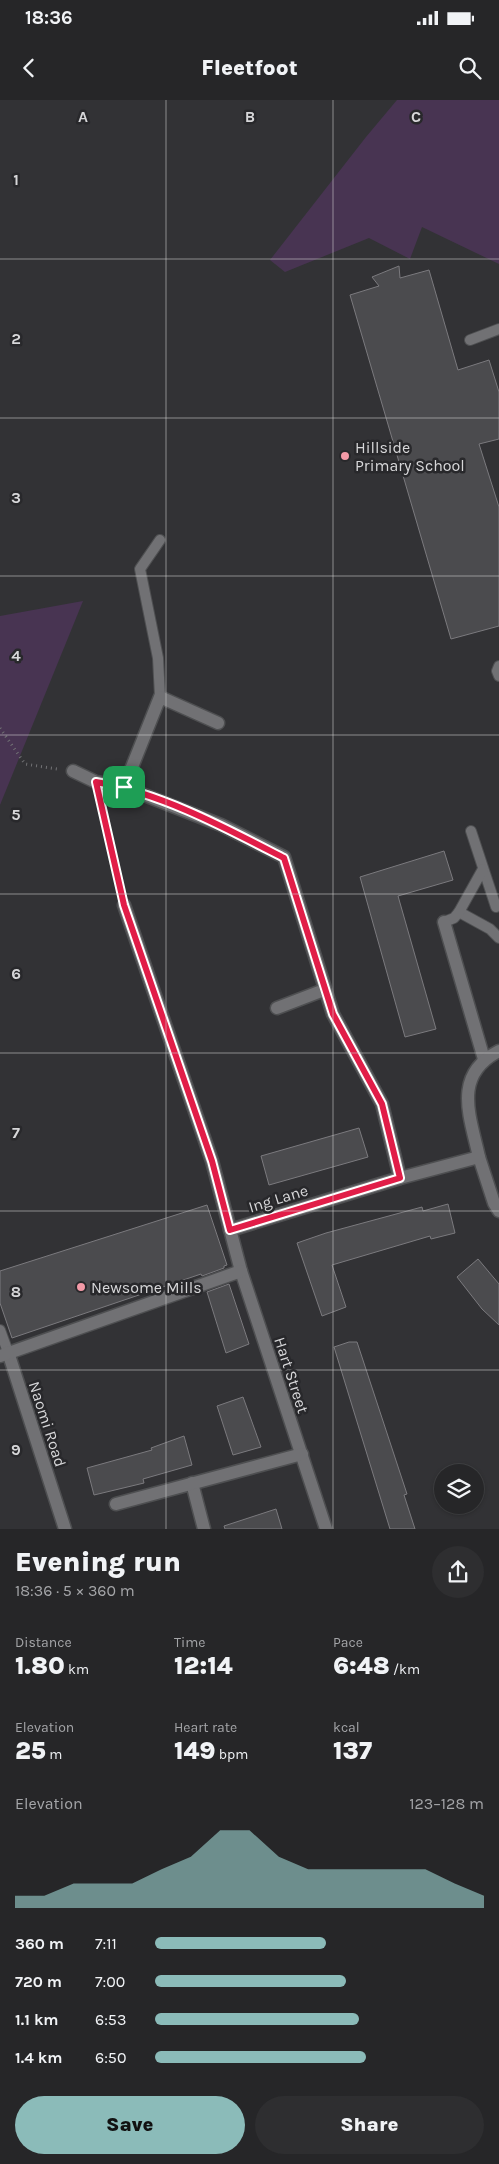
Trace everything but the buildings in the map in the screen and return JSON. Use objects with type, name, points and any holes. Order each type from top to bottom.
[{"type":"street","points":[[124,787],[160,697],[218,724]]},
{"type":"street","points":[[73,771],[96,782],[124,787],[220,825],[284,858],[333,1014],[382,1104],[400,1178]]},
{"type":"street","name":"Ing Lane","points":[[124,905],[212,1161],[230,1230],[400,1178],[479,1157]]},
{"type":"street","points":[[444,922],[484,1059]]},
{"type":"street","points":[[277,1008],[324,990]]},
{"type":"street","points":[[499,1051],[484,1059],[472,1076],[468,1102],[479,1157],[494,1203],[499,1211]]},
{"type":"street","name":"Hart Street","points":[[230,1230],[240,1271],[326,1529]]},
{"type":"street","points":[[4,1354],[240,1271]]},
{"type":"street","name":"Naomi Road","points":[[4,1354],[65,1529]]},
{"type":"street","points":[[116,1504],[302,1454]]},
{"type":"street","points":[[192,1483],[204,1529]]},
{"type":"lane","points":[[470,340],[499,329]]},
{"type":"lane","points":[[160,540],[140,569],[158,658],[160,697]]},
{"type":"lane","points":[[499,666],[497,671],[499,676]]},
{"type":"lane","points":[[471,831],[496,907]]},
{"type":"lane","points":[[444,922],[454,918],[460,912],[483,869]]},
{"type":"lane","points":[[460,912],[490,928],[499,938]]},
{"type":"lane","name":"Naomi Road","points":[[0,1330],[4,1354]]},
{"type":"path","points":[[0,728],[25,764],[73,771]]},
{"type":"path","points":[[96,782],[124,905]]},
{"type":"shaded area","points":[[397,100],[499,100],[499,264],[422,227],[410,259],[369,238],[285,272],[270,260]]},
{"type":"shaded area","points":[[83,601],[0,805],[0,616]]},
{"type":"place","name":"Hillside Primary School","points":[[345,456]]},
{"type":"place","name":"Newsome Mills","points":[[81,1287]]},
{"type":"route","points":[[96,782],[124,787],[220,825],[284,858],[333,1014],[382,1104],[400,1178],[230,1230],[212,1161],[124,905],[96,782]]}]
